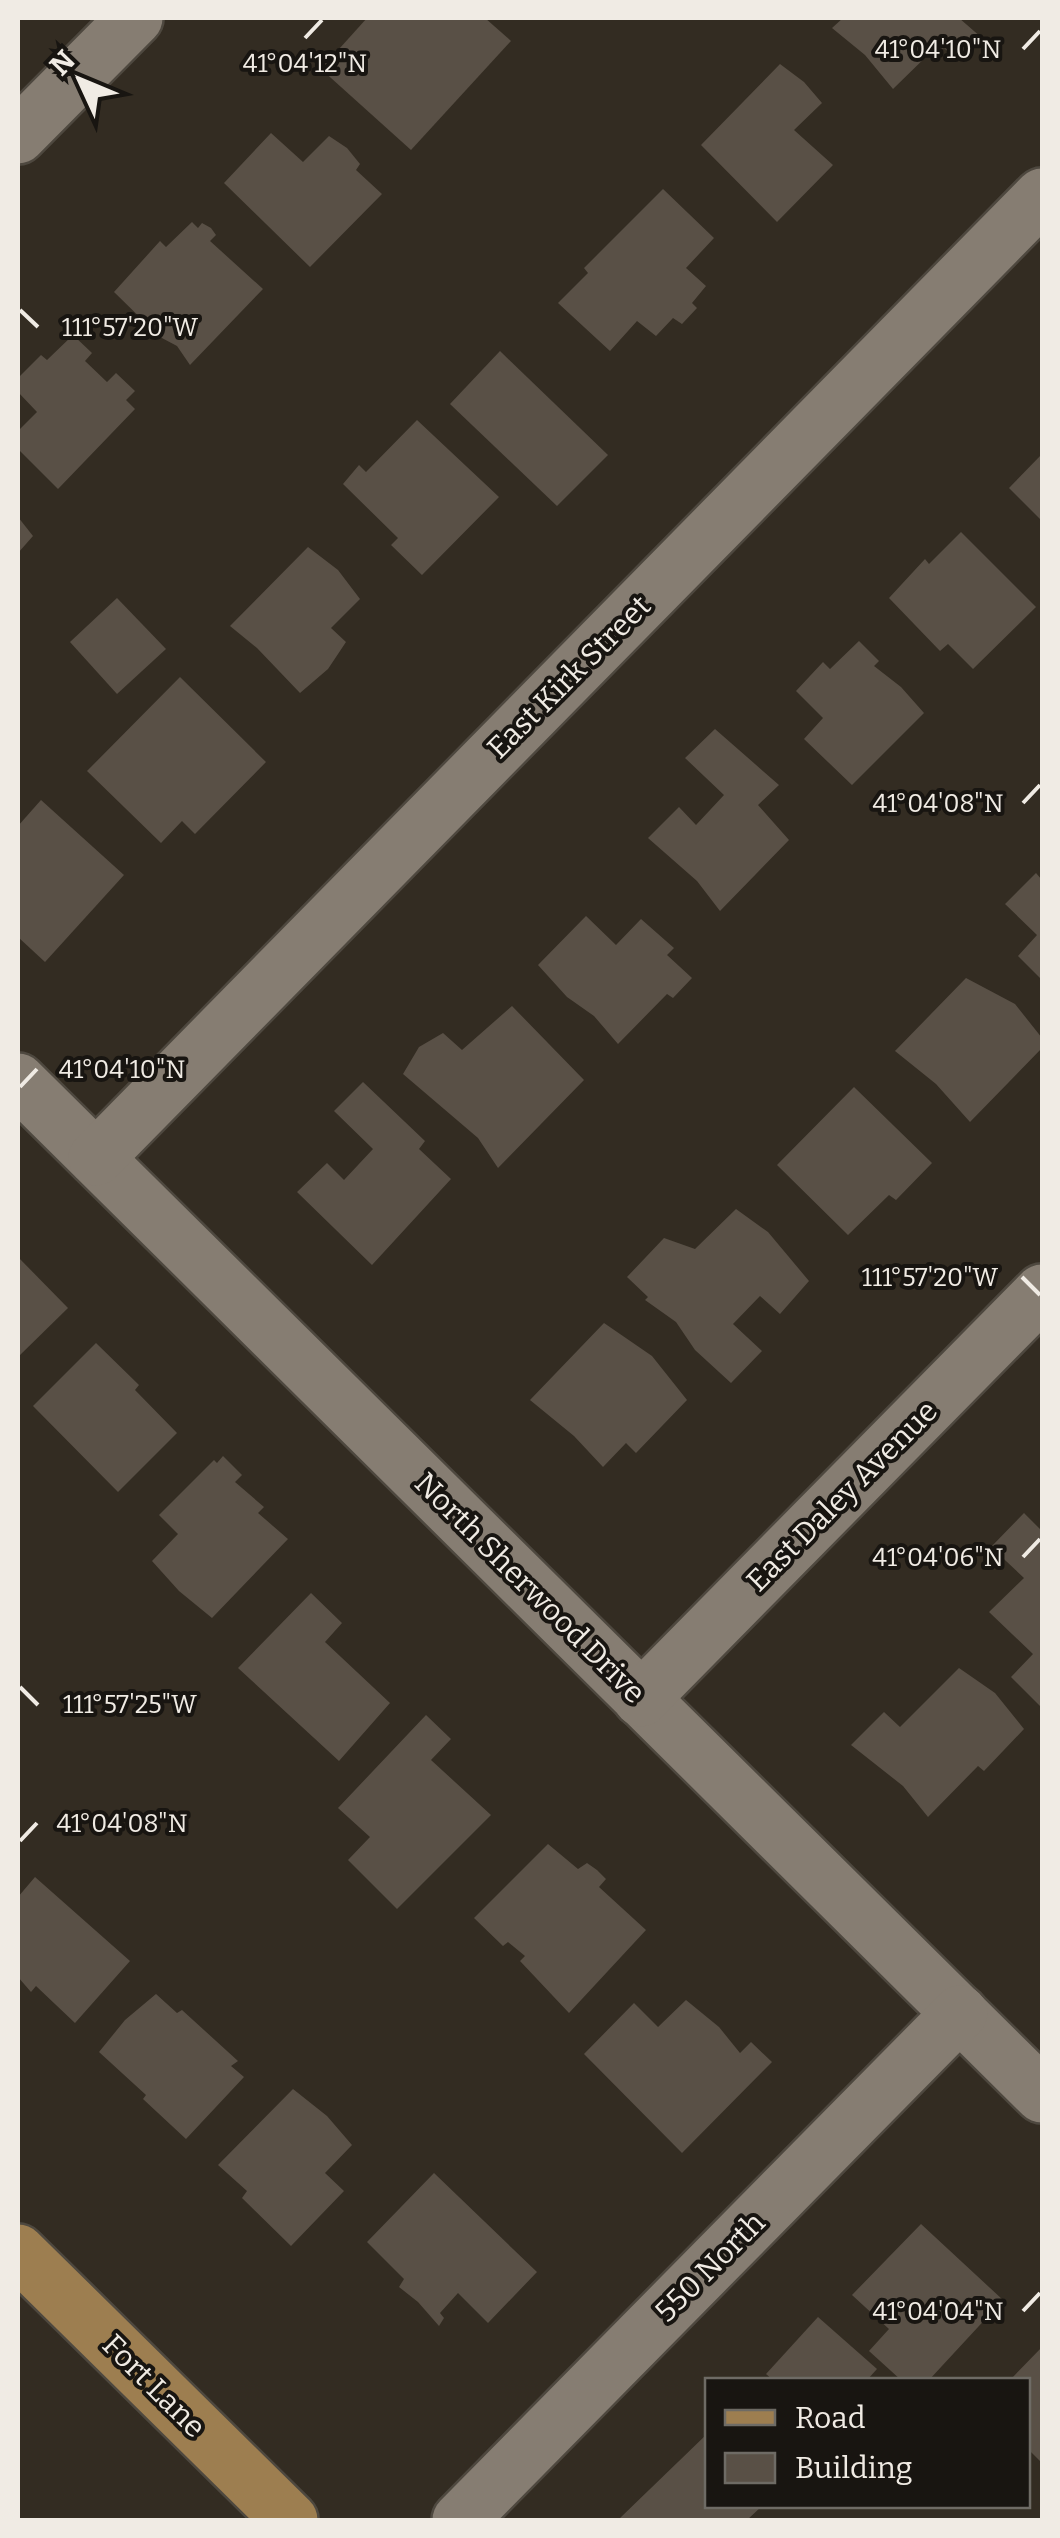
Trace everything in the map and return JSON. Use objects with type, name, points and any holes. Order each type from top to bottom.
[{"type":"main road","name":"Fort Lane","points":[[18,2252],[290,2520]]},
{"type":"street","points":[[18,136],[135,18]]},
{"type":"street","name":"East Kirk Street","points":[[96,1158],[1042,196]]},
{"type":"street","name":"North Sherwood Drive","points":[[18,1081],[1042,2095]]},
{"type":"street","name":"East Daley Avenue","points":[[641,1699],[1042,1292]]},
{"type":"street","name":"550 North","points":[[460,2520],[960,2013]]},
{"type":"building","points":[[367,18],[485,18],[511,41],[411,150],[321,69]]},
{"type":"building","points":[[843,18],[959,18],[982,38],[958,61],[944,48],[940,52],[936,47],[893,89],[865,55],[832,28]]},
{"type":"building","points":[[780,64],[804,82],[822,103],[794,130],[833,165],[777,222],[701,145]]},
{"type":"building","points":[[271,133],[303,162],[329,136],[347,148],[360,164],[356,170],[382,194],[310,267],[224,183]]},
{"type":"building","points":[[663,189],[714,238],[686,268],[706,286],[692,303],[697,308],[682,324],[673,318],[656,336],[637,321],[610,351],[558,303],[588,273],[584,268]]},
{"type":"building","points":[[192,222],[198,228],[202,223],[211,228],[216,235],[210,241],[263,289],[190,365],[177,346],[160,337],[114,292],[160,241],[166,247]]},
{"type":"building","points":[[73,335],[92,353],[85,361],[107,382],[116,373],[135,391],[126,400],[135,409],[58,489],[18,449],[18,431],[37,412],[18,392],[18,378],[41,355],[47,360]]},
{"type":"building","points":[[500,351],[608,455],[557,506],[450,404]]},
{"type":"building","points":[[417,420],[499,497],[422,575],[391,545],[398,538],[343,484],[359,465],[366,472]]},
{"type":"building","points":[[1042,454],[1042,521],[1009,488]]},
{"type":"building","points":[[18,517],[33,536],[18,553]]},
{"type":"building","points":[[961,532],[1036,607],[973,669],[948,644],[940,651],[889,598],[925,559],[929,564]]},
{"type":"building","points":[[308,547],[338,570],[360,599],[331,628],[346,642],[328,669],[300,693],[230,626]]},
{"type":"building","points":[[117,598],[166,649],[117,694],[70,642]]},
{"type":"building","points":[[859,641],[879,661],[874,666],[901,687],[924,713],[852,785],[804,739],[823,718],[796,691],[823,662],[830,669]]},
{"type":"building","points":[[180,677],[266,762],[195,834],[182,821],[161,843],[87,771]]},
{"type":"building","points":[[715,729],[779,785],[758,805],[789,840],[720,911],[697,881],[648,838],[679,807],[696,825],[724,795],[685,758]]},
{"type":"building","points":[[41,800],[124,875],[45,962],[18,937],[18,826]]},
{"type":"building","points":[[1036,873],[1042,880],[1042,980],[1018,956],[1037,935],[1005,904]]},
{"type":"building","points":[[586,916],[616,945],[641,919],[674,948],[667,955],[692,978],[673,998],[667,994],[618,1044],[594,1016],[567,997],[538,965]]},
{"type":"building","points":[[966,978],[1015,1004],[1042,1038],[1042,1048],[970,1122],[936,1084],[895,1051]]},
{"type":"building","points":[[512,1006],[584,1080],[498,1168],[478,1138],[403,1074],[419,1047],[443,1033],[462,1050]]},
{"type":"building","points":[[363,1082],[425,1141],[419,1149],[451,1179],[372,1265],[297,1192],[327,1163],[344,1180],[373,1149],[334,1111]]},
{"type":"building","points":[[854,1087],[932,1163],[896,1200],[889,1195],[848,1235],[777,1165]]},
{"type":"building","points":[[736,1209],[768,1232],[809,1281],[780,1314],[760,1296],[733,1324],[762,1351],[731,1383],[695,1350],[676,1322],[645,1300],[648,1297],[627,1277],[664,1238],[695,1249]]},
{"type":"building","points":[[18,1257],[68,1308],[18,1357]]},
{"type":"building","points":[[604,1323],[652,1356],[687,1400],[636,1453],[626,1443],[603,1467],[574,1436],[530,1400]]},
{"type":"building","points":[[96,1343],[139,1385],[135,1390],[177,1433],[118,1492],[33,1406]]},
{"type":"building","points":[[223,1456],[242,1475],[235,1482],[264,1507],[258,1513],[288,1539],[212,1618],[179,1591],[152,1561],[178,1534],[159,1515],[214,1460],[217,1463]]},
{"type":"building","points":[[1024,1513],[1042,1531],[1042,1708],[1011,1677],[1033,1654],[989,1612],[1024,1578],[991,1547]]},
{"type":"building","points":[[311,1593],[342,1623],[325,1642],[390,1703],[339,1761],[238,1668]]},
{"type":"building","points":[[959,1668],[995,1693],[1024,1729],[984,1771],[978,1766],[928,1817],[903,1786],[851,1745],[884,1712],[900,1727]]},
{"type":"building","points":[[426,1715],[451,1739],[431,1760],[491,1815],[397,1909],[348,1860],[370,1837],[338,1808]]},
{"type":"building","points":[[548,1844],[578,1869],[587,1863],[597,1870],[606,1879],[599,1887],[646,1930],[569,2013],[520,1961],[525,1956],[508,1942],[503,1946],[474,1918]]},
{"type":"building","points":[[35,1877],[130,1961],[75,2023],[36,1986],[31,1992],[18,1977],[18,1897]]},
{"type":"building","points":[[156,1994],[177,2013],[182,2010],[238,2061],[231,2066],[244,2077],[186,2139],[99,2052],[125,2020]]},
{"type":"building","points":[[686,2000],[719,2027],[740,2053],[751,2042],[772,2062],[682,2153],[584,2054],[634,2003],[658,2027]]},
{"type":"building","points":[[293,2089],[327,2116],[352,2145],[325,2173],[344,2191],[291,2246],[242,2198],[247,2191],[218,2165]]},
{"type":"building","points":[[434,2173],[537,2272],[488,2323],[458,2293],[440,2313],[444,2318],[439,2326],[399,2287],[404,2279],[367,2242]]},
{"type":"building","points":[[921,2224],[1003,2300],[931,2378],[899,2378],[869,2351],[889,2329],[852,2295]]},
{"type":"building","points":[[818,2317],[877,2369],[869,2378],[771,2378],[766,2374]]},
{"type":"building","points":[[1042,2347],[1042,2463],[1030,2451],[1030,2378],[1012,2378]]},
{"type":"building","points":[[705,2436],[705,2508],[760,2508],[747,2520],[620,2518]]}]
